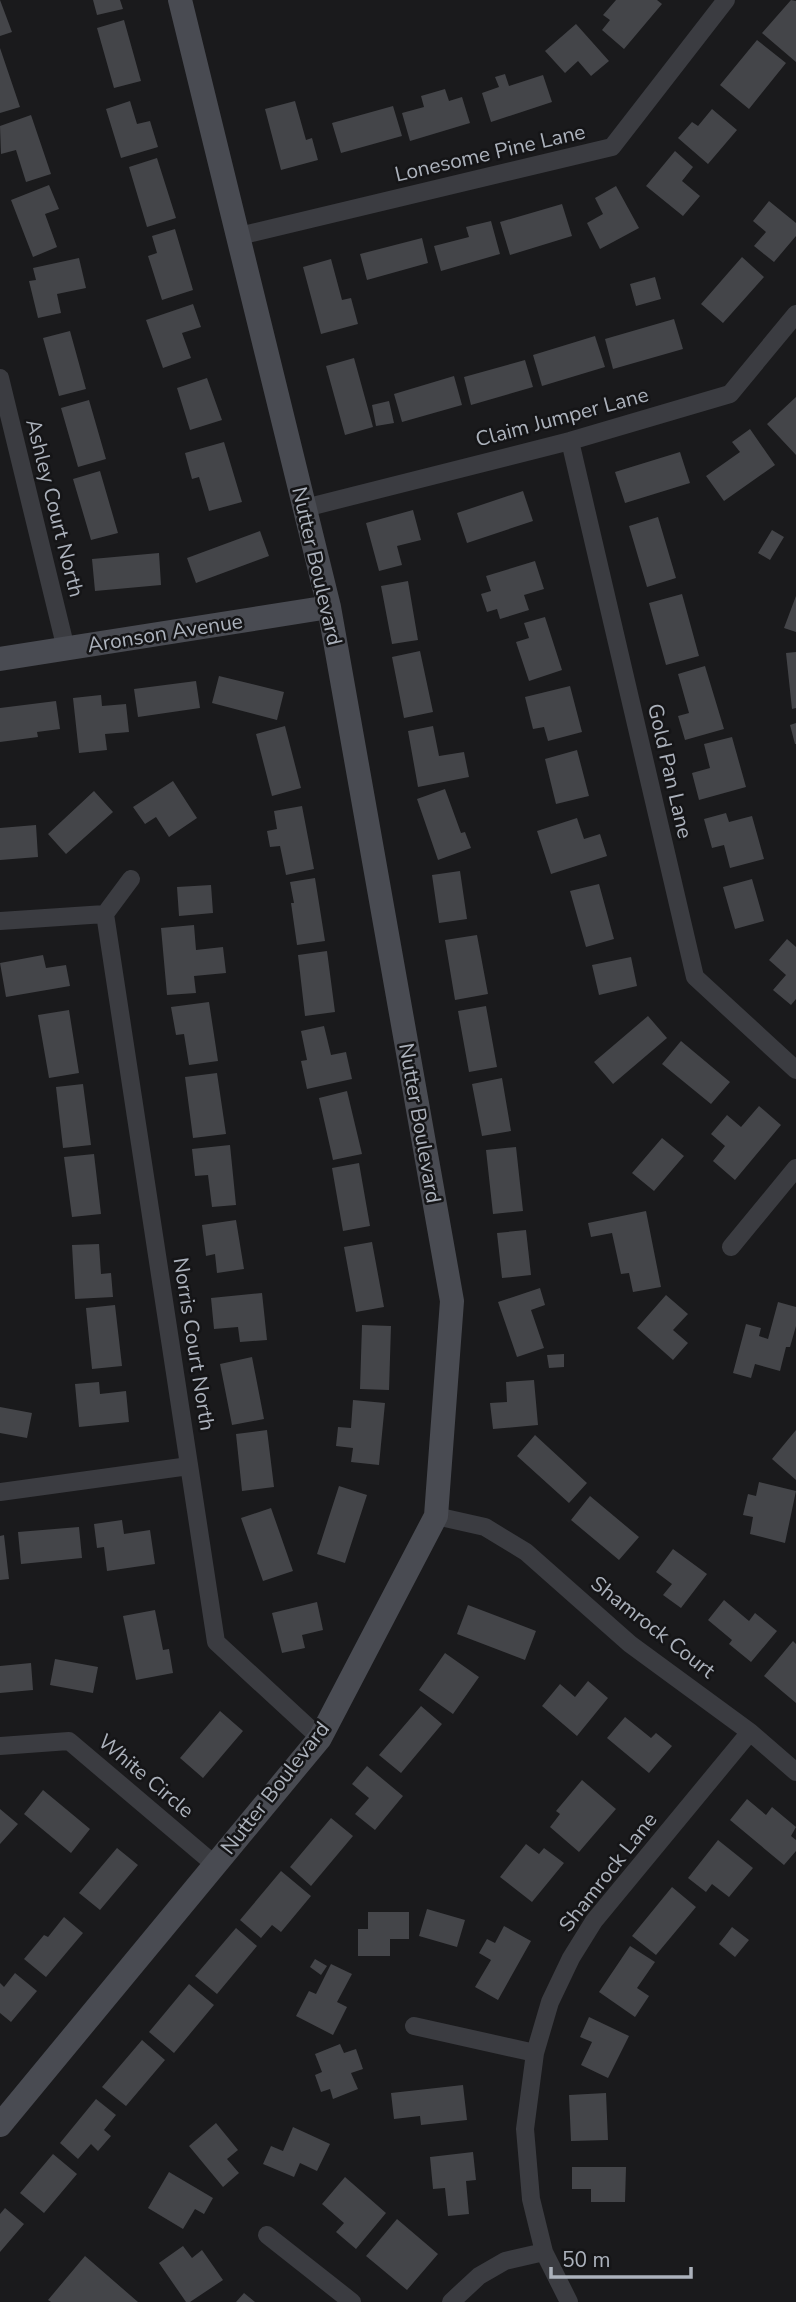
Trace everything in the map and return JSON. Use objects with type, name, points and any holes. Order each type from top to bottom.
[{"type":"street","name":"Nutter Boulevard","points":[[0,2125],[320,1738],[436,1516],[452,1301],[329,607],[180,0]]},
{"type":"street","name":"Lonesome Pine Lane","points":[[239,236],[612,147],[726,0]]},
{"type":"street","name":"Claim Jumper Lane","points":[[305,508],[570,441],[730,394],[796,314]]},
{"type":"street","name":"Ashley Court North","points":[[0,378],[2,398],[66,649]]},
{"type":"street","name":"Gold Pan Lane","points":[[570,441],[695,977],[796,1070]]},
{"type":"street","name":"Aronson Avenue","points":[[0,659],[329,607]]},
{"type":"street","points":[[0,921],[105,914],[131,878]]},
{"type":"street","name":"Norris Court North","points":[[105,914],[216,1642],[320,1738]]},
{"type":"street","points":[[731,1247],[796,1168]]},
{"type":"street","points":[[0,1492],[190,1466]]},
{"type":"street","name":"Shamrock Court","points":[[436,1516],[485,1527],[526,1552],[630,1644],[750,1732],[796,1772]]},
{"type":"street","name":"Shamrock Lane","points":[[569,2302],[544,2252],[531,2199],[525,2129],[535,2053],[550,2002],[571,1958],[594,1921],[750,1732]]},
{"type":"street","name":"White Circle","points":[[0,1746],[69,1741],[214,1864]]},
{"type":"street","points":[[414,2026],[535,2053]]},
{"type":"street","points":[[267,2235],[352,2302]]},
{"type":"street","points":[[451,2302],[479,2276],[505,2261],[544,2252]]},
{"type":"building","points":[[0,0],[12,32],[0,36]]},
{"type":"building","points":[[93,0],[120,0],[123,9],[97,15]]},
{"type":"building","points":[[616,0],[657,0],[662,4],[624,49],[602,30],[610,20],[603,15]]},
{"type":"building","points":[[791,0],[796,1],[796,62],[762,33]]},
{"type":"building","points":[[124,20],[141,81],[114,88],[97,28]]},
{"type":"building","points":[[576,24],[609,61],[591,76],[578,61],[565,73],[545,51]]},
{"type":"building","points":[[757,40],[786,63],[749,109],[720,85]]},
{"type":"building","points":[[0,48],[20,107],[0,113]]},
{"type":"building","points":[[505,74],[509,86],[543,75],[552,102],[491,122],[482,93],[499,87],[495,77]]},
{"type":"building","points":[[445,89],[449,101],[462,97],[470,123],[410,141],[402,113],[424,107],[421,96]]},
{"type":"building","points":[[130,101],[137,124],[150,121],[158,147],[121,158],[106,109]]},
{"type":"building","points":[[295,101],[306,140],[312,138],[318,160],[281,170],[265,109]]},
{"type":"building","points":[[393,106],[402,136],[341,153],[332,123]]},
{"type":"building","points":[[712,109],[737,130],[708,164],[678,138],[692,122],[698,126]]},
{"type":"building","points":[[31,115],[51,174],[26,182],[16,150],[1,154],[0,126]]},
{"type":"building","points":[[675,151],[693,167],[682,181],[700,196],[683,216],[646,186]]},
{"type":"building","points":[[157,158],[176,218],[147,227],[129,167]]},
{"type":"building","points":[[49,185],[59,209],[45,214],[57,247],[33,257],[11,200]]},
{"type":"building","points":[[616,186],[639,228],[600,249],[587,223],[603,214],[595,198]]},
{"type":"building","points":[[769,201],[796,223],[796,236],[774,262],[754,246],[766,232],[753,221]]},
{"type":"building","points":[[562,204],[572,236],[510,255],[500,222]]},
{"type":"building","points":[[491,221],[500,254],[441,271],[434,246],[469,237],[466,227]]},
{"type":"building","points":[[175,229],[193,290],[162,300],[148,256],[157,253],[152,236]]},
{"type":"building","points":[[422,238],[428,263],[367,280],[360,254]]},
{"type":"building","points":[[742,257],[764,277],[723,323],[701,304]]},
{"type":"building","points":[[79,258],[86,288],[57,294],[61,313],[38,318],[29,281],[36,280],[33,268]]},
{"type":"building","points":[[331,259],[342,300],[351,298],[358,324],[321,334],[303,267]]},
{"type":"building","points":[[655,277],[661,299],[636,306],[630,284]]},
{"type":"building","points":[[193,304],[201,327],[182,333],[191,358],[163,368],[146,320]]},
{"type":"building","points":[[674,319],[683,349],[613,369],[605,339]]},
{"type":"building","points":[[70,331],[86,389],[59,396],[43,338]]},
{"type":"building","points":[[595,336],[605,367],[542,386],[533,355]]},
{"type":"building","points":[[354,358],[373,427],[345,435],[326,366]]},
{"type":"building","points":[[525,360],[533,387],[471,405],[464,377]]},
{"type":"building","points":[[454,376],[462,405],[402,422],[394,394]]},
{"type":"building","points":[[207,378],[222,420],[190,430],[177,388]]},
{"type":"building","points":[[796,397],[796,455],[767,424]]},
{"type":"building","points":[[89,400],[106,459],[78,467],[61,408]]},
{"type":"building","points":[[389,401],[394,423],[376,426],[372,405]]},
{"type":"building","points":[[750,429],[775,465],[724,501],[706,476],[740,452],[732,442]]},
{"type":"building","points":[[224,442],[242,502],[209,511],[199,477],[192,479],[185,453]]},
{"type":"building","points":[[680,452],[690,483],[625,503],[615,472]]},
{"type":"building","points":[[100,471],[118,533],[91,540],[73,479]]},
{"type":"building","points":[[523,491],[533,521],[467,543],[457,513]]},
{"type":"building","points":[[413,510],[421,540],[397,546],[402,565],[379,571],[366,523]]},
{"type":"building","points":[[658,517],[676,578],[647,587],[629,526]]},
{"type":"building","points":[[772,530],[784,537],[770,560],[758,553]]},
{"type":"building","points":[[260,531],[269,556],[196,583],[187,558]]},
{"type":"building","points":[[159,553],[161,585],[95,591],[92,559]]},
{"type":"building","points":[[535,561],[544,589],[524,595],[529,610],[500,619],[497,609],[487,612],[481,594],[491,591],[486,576]]},
{"type":"building","points":[[408,581],[418,640],[392,644],[381,586]]},
{"type":"building","points":[[682,594],[699,656],[666,665],[649,603]]},
{"type":"building","points":[[796,596],[796,632],[784,628]]},
{"type":"building","points":[[545,617],[562,670],[529,681],[516,642],[529,638],[524,623]]},
{"type":"building","points":[[420,651],[433,712],[404,718],[392,657]]},
{"type":"building","points":[[796,652],[796,708],[792,709],[786,653]]},
{"type":"building","points":[[705,666],[724,729],[685,740],[678,716],[689,713],[678,674]]},
{"type":"building","points":[[219,676],[284,692],[277,720],[212,703]]},
{"type":"building","points":[[196,681],[200,708],[138,717],[134,689]]},
{"type":"building","points":[[570,686],[582,732],[548,741],[544,727],[533,729],[525,697]]},
{"type":"building","points":[[101,695],[102,706],[126,704],[129,732],[105,734],[107,750],[79,753],[73,698]]},
{"type":"building","points":[[56,701],[60,729],[37,732],[38,737],[0,742],[0,708]]},
{"type":"building","points":[[796,723],[796,744],[795,744],[790,725]]},
{"type":"building","points":[[285,726],[301,788],[272,796],[256,734]]},
{"type":"building","points":[[433,726],[439,756],[464,752],[469,777],[418,787],[408,731]]},
{"type":"building","points":[[732,737],[746,787],[699,800],[692,773],[710,768],[704,744]]},
{"type":"building","points":[[577,750],[589,796],[556,804],[545,759]]},
{"type":"building","points":[[173,781],[197,818],[169,837],[156,817],[145,824],[133,807]]},
{"type":"building","points":[[445,789],[461,833],[465,832],[471,848],[438,860],[417,799]]},
{"type":"building","points":[[94,791],[113,812],[66,854],[48,834]]},
{"type":"building","points":[[302,806],[314,869],[286,875],[280,846],[270,847],[267,831],[277,829],[274,811]]},
{"type":"building","points":[[726,813],[729,822],[752,816],[764,859],[730,868],[724,845],[712,848],[704,819]]},
{"type":"building","points":[[577,818],[584,839],[600,834],[607,856],[551,874],[537,831]]},
{"type":"building","points":[[36,825],[38,857],[0,860],[0,828]]},
{"type":"building","points":[[460,871],[467,919],[439,923],[432,875]]},
{"type":"building","points":[[315,878],[325,941],[297,945],[290,882]]},
{"type":"building","points":[[752,879],[764,921],[735,929],[723,887]]},
{"type":"building","points":[[599,884],[614,939],[586,947],[570,891]]},
{"type":"building","points":[[211,885],[213,913],[179,916],[177,887]]},
{"type":"building","points":[[194,925],[196,950],[223,947],[226,973],[194,976],[196,993],[167,995],[161,928]]},
{"type":"building","points":[[477,935],[488,994],[455,1000],[445,940]]},
{"type":"building","points":[[787,939],[796,947],[796,999],[791,1005],[773,990],[786,975],[769,960]]},
{"type":"building","points":[[327,951],[335,1012],[305,1016],[298,955]]},
{"type":"building","points":[[43,955],[46,968],[66,965],[70,986],[6,997],[0,963]]},
{"type":"building","points":[[631,957],[637,986],[599,995],[592,965]]},
{"type":"building","points":[[209,1002],[218,1061],[189,1065],[184,1034],[176,1035],[171,1007]]},
{"type":"building","points":[[486,1006],[497,1067],[469,1072],[458,1011]]},
{"type":"building","points":[[69,1010],[79,1073],[49,1078],[38,1015]]},
{"type":"building","points":[[648,1016],[667,1038],[613,1084],[594,1062]]},
{"type":"building","points":[[324,1026],[331,1055],[346,1052],[352,1079],[307,1089],[301,1061],[307,1060],[301,1031]]},
{"type":"building","points":[[681,1041],[730,1082],[711,1104],[662,1064]]},
{"type":"building","points":[[217,1073],[226,1134],[193,1138],[185,1077]]},
{"type":"building","points":[[502,1078],[511,1131],[482,1136],[472,1084]]},
{"type":"building","points":[[83,1084],[91,1145],[63,1148],[56,1087]]},
{"type":"building","points":[[347,1091],[362,1154],[333,1160],[319,1098]]},
{"type":"building","points":[[759,1106],[781,1125],[735,1180],[713,1161],[725,1146],[711,1134],[727,1115],[741,1127]]},
{"type":"building","points":[[662,1138],[684,1156],[654,1191],[632,1173]]},
{"type":"building","points":[[230,1145],[236,1205],[212,1207],[208,1175],[195,1176],[192,1149]]},
{"type":"building","points":[[516,1147],[523,1211],[493,1214],[486,1150]]},
{"type":"building","points":[[94,1154],[101,1214],[72,1217],[64,1157]]},
{"type":"building","points":[[359,1163],[370,1226],[343,1231],[332,1168]]},
{"type":"building","points":[[646,1211],[661,1287],[633,1292],[629,1273],[621,1274],[612,1233],[591,1237],[588,1223]]},
{"type":"building","points":[[236,1220],[244,1269],[217,1273],[215,1254],[206,1256],[202,1225]]},
{"type":"building","points":[[526,1230],[531,1275],[502,1278],[497,1233]]},
{"type":"building","points":[[372,1242],[384,1307],[356,1312],[344,1247]]},
{"type":"building","points":[[99,1244],[101,1274],[111,1273],[113,1297],[75,1299],[72,1245]]},
{"type":"building","points":[[540,1288],[545,1305],[531,1310],[544,1348],[517,1357],[498,1302]]},
{"type":"building","points":[[262,1293],[267,1340],[240,1342],[238,1327],[214,1329],[211,1298]]},
{"type":"building","points":[[666,1295],[688,1314],[673,1330],[688,1343],[673,1360],[637,1328]]},
{"type":"building","points":[[778,1302],[796,1307],[796,1326],[790,1347],[786,1347],[780,1371],[755,1364],[751,1378],[733,1373],[746,1324],[761,1328],[759,1336],[768,1339]]},
{"type":"building","points":[[115,1305],[122,1366],[92,1369],[86,1308]]},
{"type":"building","points":[[362,1325],[391,1326],[389,1390],[360,1389]]},
{"type":"building","points":[[564,1354],[564,1367],[549,1368],[547,1355]]},
{"type":"building","points":[[252,1357],[264,1419],[232,1425],[220,1364]]},
{"type":"building","points":[[534,1380],[538,1425],[493,1429],[490,1403],[507,1402],[506,1382]]},
{"type":"building","points":[[99,1382],[100,1394],[126,1391],[129,1422],[79,1427],[75,1384]]},
{"type":"building","points":[[353,1400],[385,1403],[379,1465],[351,1462],[353,1448],[336,1446],[338,1427],[351,1428]]},
{"type":"building","points":[[0,1407],[32,1413],[27,1438],[0,1433]]},
{"type":"building","points":[[267,1430],[274,1487],[242,1491],[236,1434]]},
{"type":"building","points":[[796,1430],[796,1480],[772,1459]]},
{"type":"building","points":[[535,1435],[587,1483],[569,1503],[517,1456]]},
{"type":"building","points":[[759,1482],[796,1491],[785,1543],[750,1534],[753,1517],[743,1515],[748,1494],[756,1496]]},
{"type":"building","points":[[339,1486],[367,1495],[345,1563],[317,1554]]},
{"type":"building","points":[[590,1496],[639,1537],[619,1560],[571,1520]]},
{"type":"building","points":[[271,1508],[293,1571],[263,1581],[241,1518]]},
{"type":"building","points":[[122,1520],[124,1534],[150,1530],[155,1564],[107,1571],[104,1547],[97,1548],[94,1524]]},
{"type":"building","points":[[79,1527],[82,1558],[21,1564],[18,1532]]},
{"type":"building","points":[[4,1535],[9,1579],[0,1580],[0,1536]]},
{"type":"building","points":[[673,1549],[707,1574],[681,1608],[663,1595],[672,1584],[656,1572]]},
{"type":"building","points":[[724,1600],[749,1621],[755,1613],[777,1631],[751,1662],[729,1644],[732,1640],[708,1620]]},
{"type":"building","points":[[317,1602],[323,1630],[302,1635],[305,1648],[282,1653],[272,1613]]},
{"type":"building","points":[[468,1605],[536,1631],[525,1660],[457,1634]]},
{"type":"building","points":[[155,1610],[163,1650],[169,1649],[173,1673],[136,1680],[123,1616]]},
{"type":"building","points":[[793,1641],[796,1644],[796,1703],[764,1676]]},
{"type":"building","points":[[445,1653],[479,1677],[453,1714],[419,1690]]},
{"type":"building","points":[[55,1659],[98,1667],[93,1693],[50,1685]]},
{"type":"building","points":[[31,1663],[33,1690],[0,1693],[0,1666]]},
{"type":"building","points":[[588,1681],[608,1698],[577,1736],[542,1706],[560,1684],[575,1697]]},
{"type":"building","points":[[421,1706],[442,1724],[401,1773],[379,1755]]},
{"type":"building","points":[[220,1711],[243,1731],[203,1778],[180,1758]]},
{"type":"building","points":[[625,1717],[651,1738],[656,1733],[672,1746],[649,1773],[607,1738]]},
{"type":"building","points":[[367,1766],[403,1796],[375,1830],[355,1814],[369,1798],[352,1784]]},
{"type":"building","points":[[582,1780],[616,1809],[579,1852],[550,1827],[560,1814],[556,1811]]},
{"type":"building","points":[[43,1790],[90,1829],[71,1853],[24,1814]]},
{"type":"building","points":[[747,1799],[766,1815],[772,1807],[796,1827],[791,1836],[796,1840],[796,1851],[784,1865],[730,1820]]},
{"type":"building","points":[[0,1809],[18,1824],[0,1844]]},
{"type":"building","points":[[331,1818],[353,1836],[311,1886],[290,1867]]},
{"type":"building","points":[[718,1840],[753,1868],[729,1897],[712,1884],[706,1892],[688,1878]]},
{"type":"building","points":[[526,1844],[539,1854],[544,1848],[564,1863],[532,1902],[500,1877]]},
{"type":"building","points":[[117,1848],[138,1865],[100,1910],[79,1893]]},
{"type":"building","points":[[281,1871],[311,1896],[281,1932],[272,1925],[261,1938],[240,1920]]},
{"type":"building","points":[[672,1887],[696,1907],[656,1955],[632,1936]]},
{"type":"building","points":[[427,1909],[465,1920],[457,1947],[419,1936]]},
{"type":"building","points":[[368,1912],[409,1912],[409,1939],[390,1939],[390,1956],[358,1956],[358,1929],[368,1929]]},
{"type":"building","points":[[64,1917],[83,1933],[46,1977],[24,1959],[44,1935],[48,1937]]},
{"type":"building","points":[[504,1926],[531,1941],[498,2000],[475,1987],[491,1960],[479,1953],[487,1939],[495,1943]]},
{"type":"building","points":[[732,1927],[749,1940],[735,1957],[719,1944]]},
{"type":"building","points":[[236,1928],[257,1946],[217,1994],[195,1976]]},
{"type":"building","points":[[630,1946],[655,1962],[637,1988],[649,1996],[635,2017],[599,1992]]},
{"type":"building","points":[[315,1959],[327,1966],[321,1975],[310,1967]]},
{"type":"building","points":[[331,1964],[352,1974],[337,2002],[347,2007],[333,2035],[296,2016],[309,1991],[316,1994]]},
{"type":"building","points":[[15,1973],[37,1991],[11,2022],[0,2013],[0,1983],[4,1987]]},
{"type":"building","points":[[189,1984],[214,2005],[174,2053],[149,2032]]},
{"type":"building","points":[[589,2017],[629,2036],[608,2078],[581,2065],[592,2042],[580,2037]]},
{"type":"building","points":[[142,2040],[165,2060],[126,2106],[102,2087]]},
{"type":"building","points":[[340,2044],[344,2053],[356,2049],[363,2069],[351,2073],[358,2089],[333,2099],[330,2089],[321,2092],[315,2075],[322,2072],[315,2054]]},
{"type":"building","points":[[463,2085],[467,2120],[421,2125],[420,2116],[394,2119],[391,2093]]},
{"type":"building","points":[[606,2093],[608,2140],[571,2141],[569,2095]]},
{"type":"building","points":[[96,2099],[116,2115],[104,2130],[111,2136],[98,2151],[91,2144],[78,2159],[60,2143]]},
{"type":"building","points":[[216,2123],[238,2150],[227,2159],[239,2173],[223,2187],[189,2146]]},
{"type":"building","points":[[293,2127],[330,2144],[317,2171],[300,2163],[294,2177],[263,2164],[271,2146],[283,2151]]},
{"type":"building","points":[[473,2152],[476,2180],[466,2181],[469,2214],[448,2216],[445,2188],[433,2189],[430,2157]]},
{"type":"building","points":[[53,2154],[77,2174],[44,2213],[20,2193]]},
{"type":"building","points":[[572,2167],[626,2167],[625,2202],[591,2202],[591,2189],[572,2189]]},
{"type":"building","points":[[169,2172],[213,2198],[204,2214],[195,2209],[183,2229],[148,2208]]},
{"type":"building","points":[[345,2177],[386,2213],[356,2249],[336,2232],[344,2223],[322,2204]]},
{"type":"building","points":[[5,2208],[24,2224],[0,2252],[0,2214]]},
{"type":"building","points":[[397,2219],[438,2254],[407,2290],[366,2256]]},
{"type":"building","points":[[183,2246],[192,2258],[202,2250],[223,2280],[190,2302],[186,2302],[159,2263]]},
{"type":"building","points":[[85,2256],[138,2302],[48,2300]]},
{"type":"building","points":[[244,2293],[255,2302],[236,2302]]}]
